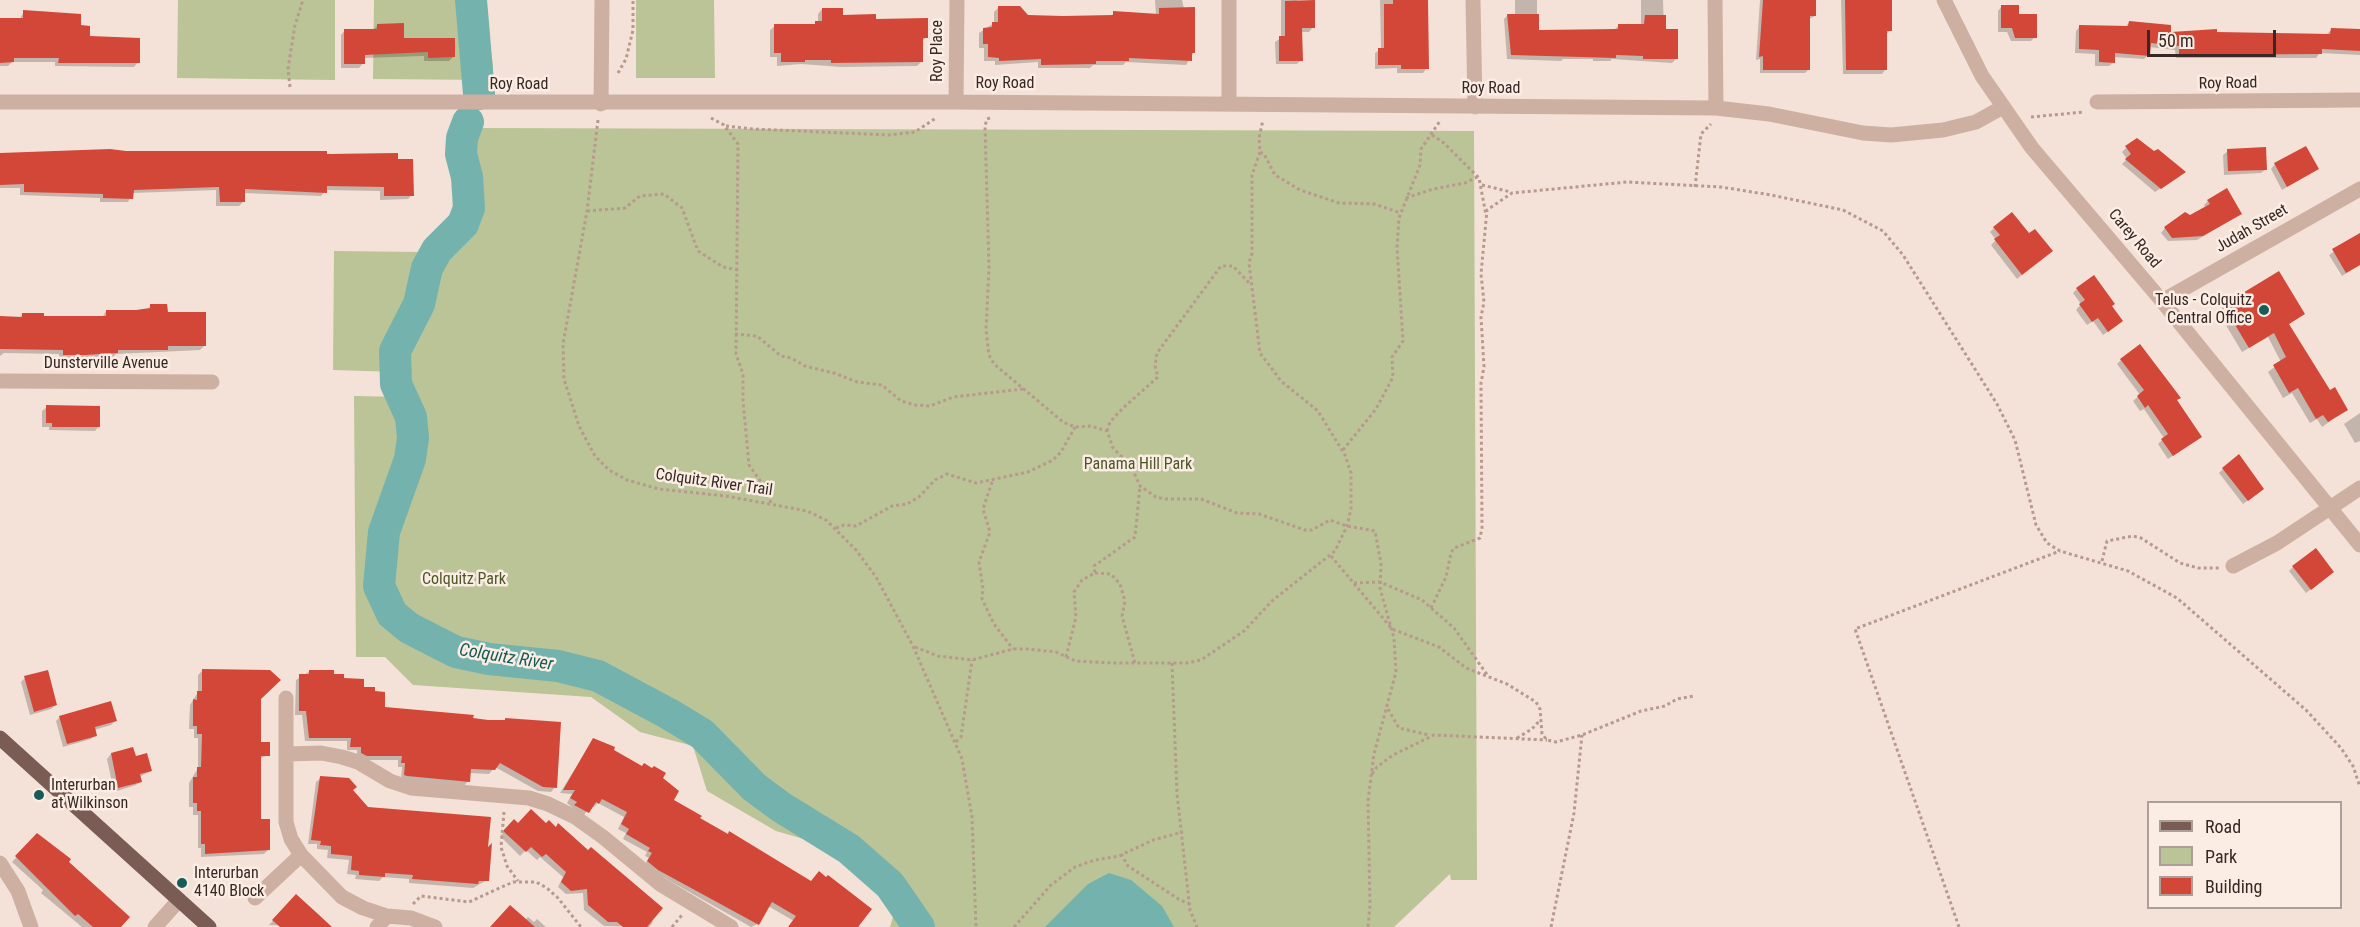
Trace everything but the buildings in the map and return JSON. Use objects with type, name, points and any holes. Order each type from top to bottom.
[{"type":"main road","points":[[0,738],[208,927]]},
{"type":"street","points":[[602,0],[602,104]]},
{"type":"street","name":"Roy Place","points":[[956,102],[957,0]]},
{"type":"street","points":[[1229,0],[1229,103]]},
{"type":"street","points":[[1473,0],[1474,107]]},
{"type":"street","points":[[1715,0],[1716,108]]},
{"type":"street","name":"Carey Road","points":[[1944,0],[1963,42],[2007,113],[2360,545]]},
{"type":"street","name":"Roy Road","points":[[2097,102],[2360,100]]},
{"type":"street","name":"Roy Road","points":[[0,102],[602,104],[996,102],[1716,108],[1769,114],[1863,133],[1891,135],[1943,130],[2007,113]]},
{"type":"street","name":"Judah Street","points":[[2162,301],[2360,189]]},
{"type":"street","name":"Dunsterville Avenue","points":[[0,381],[212,382]]},
{"type":"street","points":[[2233,566],[2277,543],[2360,488]]},
{"type":"street","points":[[286,698],[286,822],[291,839],[301,855],[342,897],[382,921],[407,921],[435,927]]},
{"type":"street","points":[[287,754],[321,753],[342,756],[358,762],[390,781],[411,788],[530,798],[549,804],[575,817],[660,884],[731,927]]},
{"type":"street","points":[[255,898],[301,855]]},
{"type":"street","points":[[0,863],[18,891],[31,927]]},
{"type":"street","points":[[154,927],[179,900]]},
{"type":"path","points":[[291,103],[288,69],[295,25],[303,0]]},
{"type":"path","points":[[617,75],[626,59],[633,30],[633,0]]},
{"type":"path","points":[[710,102],[711,118],[724,125],[753,129],[889,135],[915,132],[937,118]]},
{"type":"path","points":[[979,118],[987,120],[997,116],[996,102]]},
{"type":"path","points":[[2007,113],[2088,112],[2097,102]]},
{"type":"path","name":"Colquitz River Trail","points":[[602,104],[587,210],[565,331],[564,379],[579,426],[595,456],[609,470],[627,480],[659,489],[771,503],[807,511],[836,528],[876,577],[913,646],[962,759],[972,818],[976,927]]},
{"type":"path","points":[[913,646],[938,656],[972,660],[1013,649],[1056,652],[1075,661],[1172,663],[1201,660],[1244,631],[1273,600],[1330,556],[1347,526],[1351,509],[1351,472],[1342,450],[1318,411],[1289,389],[1260,352],[1249,263],[1252,253],[1252,176],[1260,152],[1259,138],[1264,105]]},
{"type":"path","points":[[1342,450],[1383,399],[1386,387],[1393,377],[1392,357],[1403,341],[1396,247],[1401,213],[1404,199],[1420,165],[1421,149],[1432,135],[1440,119],[1442,107]]},
{"type":"path","points":[[1695,187],[1701,134],[1716,120],[1716,108]]},
{"type":"path","points":[[987,120],[987,344],[994,364],[1052,413],[1075,427],[1091,426],[1107,431]]},
{"type":"path","points":[[724,125],[738,144],[738,270],[735,334],[736,354],[743,374],[749,465],[766,489],[771,503]]},
{"type":"path","points":[[1431,608],[1446,577],[1454,548],[1480,538],[1482,528],[1481,383],[1484,367],[1481,317],[1484,302],[1481,274],[1486,215],[1482,185],[1477,176],[1432,135]]},
{"type":"path","points":[[1260,152],[1264,154],[1275,175],[1300,190],[1339,203],[1374,204],[1401,213]]},
{"type":"path","points":[[1404,199],[1433,189],[1464,183],[1477,176]]},
{"type":"path","points":[[1486,215],[1492,204],[1512,193],[1628,182],[1745,190],[1843,210],[1883,231],[1904,255],[1997,404],[2021,459],[2036,525],[2047,543],[2060,551],[2102,561],[2152,583],[2197,613],[2306,710],[2341,748],[2353,766],[2360,787]]},
{"type":"path","points":[[1482,185],[1487,188],[1505,189],[1512,193]]},
{"type":"path","points":[[587,210],[626,208],[640,196],[663,194],[682,208],[698,251],[723,267],[738,270]]},
{"type":"path","points":[[1095,573],[1094,566],[1135,537],[1140,486],[1131,466],[1113,448],[1107,431],[1116,415],[1158,377],[1155,366],[1157,353],[1221,266],[1233,266],[1244,275],[1252,287]]},
{"type":"path","points":[[735,334],[757,336],[781,356],[791,357],[805,366],[834,372],[857,382],[882,385],[901,401],[915,405],[930,406],[953,398],[1024,389]]},
{"type":"path","points":[[836,528],[844,525],[856,526],[892,506],[907,504],[919,497],[934,480],[947,474],[953,474],[968,483],[1028,472],[1053,460],[1061,452],[1075,427]]},
{"type":"path","points":[[993,480],[983,509],[990,532],[979,562],[983,589],[982,599],[994,624],[1013,649]]},
{"type":"path","points":[[1140,486],[1165,499],[1180,497],[1202,499],[1237,513],[1259,514],[1305,530],[1312,530],[1330,520],[1375,531],[1381,564],[1380,582],[1392,628],[1396,672],[1374,754],[1368,801],[1370,906],[1368,927]]},
{"type":"path","points":[[2102,561],[2106,544],[2111,539],[2121,540],[2133,536],[2141,538],[2180,563],[2198,568],[2233,566]]},
{"type":"path","points":[[1959,927],[1855,629],[2060,551]]},
{"type":"path","points":[[1330,556],[1392,628],[1424,640],[1466,668],[1527,695],[1536,702],[1542,734],[1547,740]]},
{"type":"path","points":[[1066,657],[1076,617],[1074,592],[1082,580],[1095,573],[1111,574],[1120,584],[1125,601],[1122,616],[1135,663]]},
{"type":"path","points":[[1354,583],[1380,582],[1422,600],[1454,628],[1489,677]]},
{"type":"path","points":[[955,742],[961,737],[972,660]]},
{"type":"path","points":[[1172,663],[1177,794],[1192,919],[1197,927]]},
{"type":"path","points":[[1388,707],[1400,728],[1419,735],[1556,742],[1582,735],[1641,711],[1694,696]]},
{"type":"path","points":[[1515,739],[1532,729],[1541,719]]},
{"type":"path","points":[[1372,774],[1377,767],[1393,755],[1434,735]]},
{"type":"path","points":[[1551,927],[1574,813],[1582,735]]},
{"type":"path","points":[[508,796],[502,822],[501,847],[507,866],[518,881]]},
{"type":"path","points":[[1014,927],[1033,903],[1063,875],[1095,860],[1121,854],[1153,840],[1183,832]]},
{"type":"path","points":[[1121,854],[1128,866],[1179,900],[1190,904]]},
{"type":"path","points":[[407,921],[416,899],[421,896],[469,902],[518,881],[536,882],[548,888],[581,927]]},
{"type":"green space","points":[[178,0],[335,0],[335,80],[177,78]]},
{"type":"green space","points":[[374,0],[468,0],[490,46],[493,66],[489,80],[373,79]]},
{"type":"green space","points":[[636,0],[714,0],[715,78],[636,78]]},
{"type":"green space","name":"Panama Hill Park","points":[[474,128],[1474,131],[1477,880],[1451,880],[1450,874],[1394,927],[890,927],[898,900],[831,847],[776,831],[707,791],[693,746],[640,732],[591,697],[413,685],[385,657],[356,657],[354,396],[403,397],[398,388],[397,372],[333,370],[334,251],[423,252],[427,242],[460,223],[465,204],[454,163]]},
{"type":"water","points":[[1109,873],[1131,880],[1162,906],[1174,927],[1045,927],[1088,884]]},
{"type":"waterway","name":"Colquitz River","points":[[471,0],[479,94]]},
{"type":"waterway","name":"Colquitz River","points":[[468,122],[462,138],[461,154],[467,177],[469,208],[463,224],[437,250],[427,268],[419,304],[395,351],[396,384],[411,417],[413,438],[410,459],[384,532],[379,586],[392,614],[409,628],[456,652],[489,659],[558,666],[598,676],[669,714],[702,734],[754,787],[781,807],[849,849],[890,885],[919,927]]},
{"type":"place","name":"Telus - Colquitz Central Office","points":[[2264,310]]},
{"type":"place","name":"Interurban at Wilkinson","points":[[39,795]]},
{"type":"place","name":"Interurban 4140 Block","points":[[182,883]]},
{"type":"park label","name":"Colquitz Park","points":[[464,580]]}]
